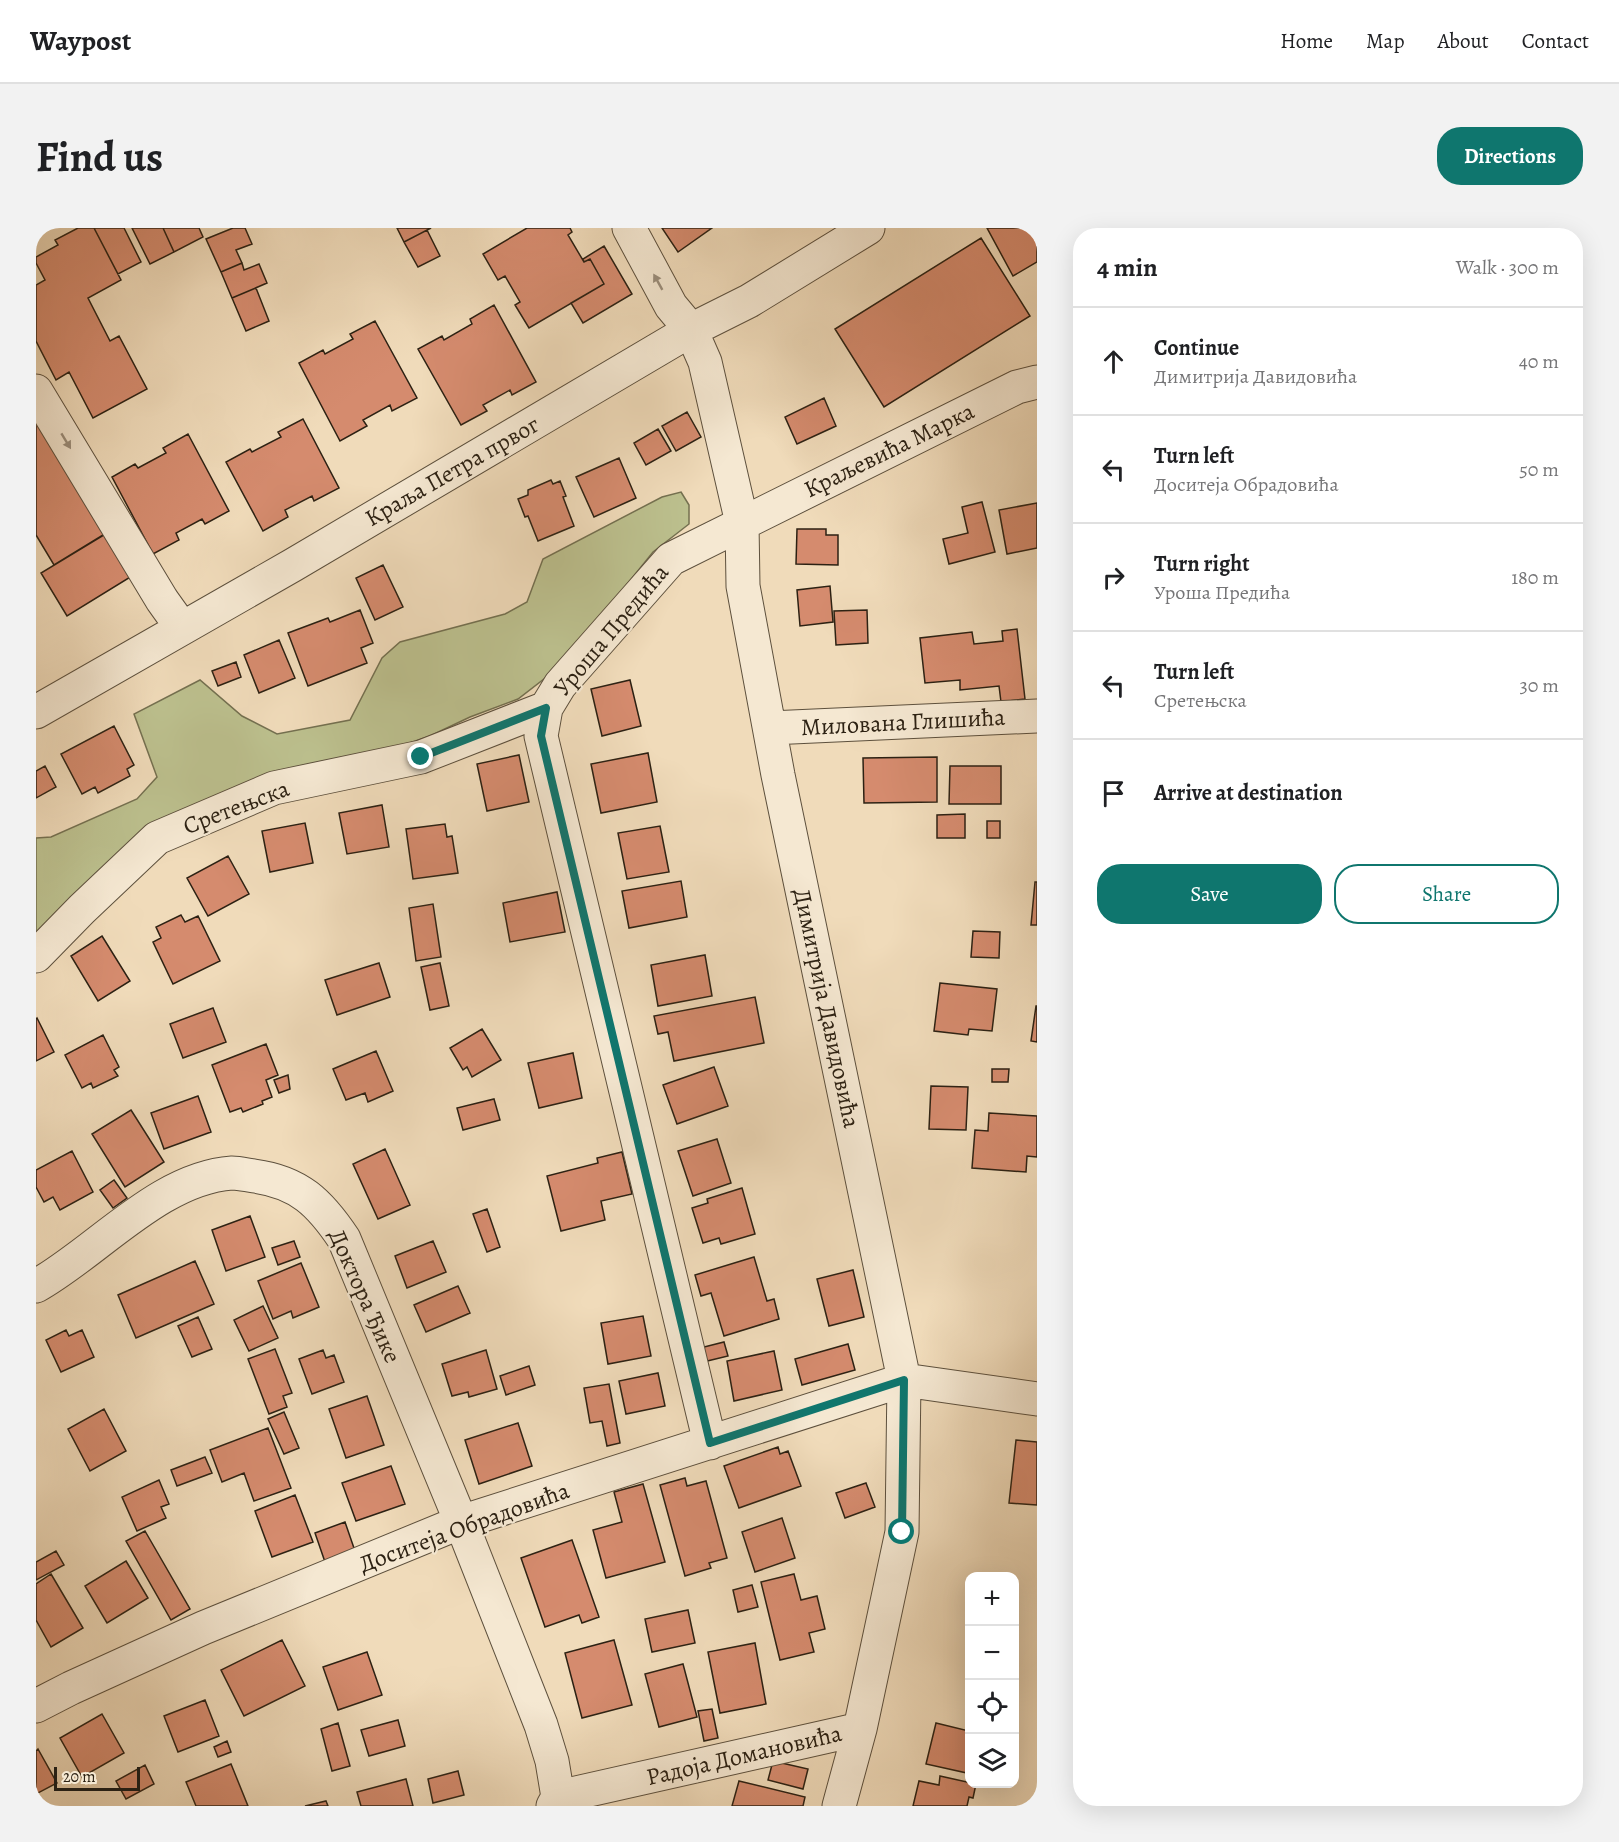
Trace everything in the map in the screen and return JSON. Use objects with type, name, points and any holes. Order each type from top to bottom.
[{"type":"street","name":"Димитрија Давидовића","points":[[629,228],[671,306],[691,330],[705,362],[742,523],[743,586],[778,775],[904,1380],[902,1532],[860,1729],[839,1806]]},
{"type":"street","name":"Краља Петра првог","points":[[36,712],[691,330],[748,301],[868,228]]},
{"type":"street","name":"Краљевића Марка","points":[[742,523],[1017,387],[1037,382]]},
{"type":"street","points":[[36,391],[162,600],[182,628]]},
{"type":"street","name":"Уроша Предића","points":[[710,1443],[541,736],[546,708],[560,686],[671,559],[742,523]]},
{"type":"street","name":"Сретењска","points":[[36,957],[82,909],[157,838],[274,788],[421,757],[546,708]]},
{"type":"street","name":"Милована Глишића","points":[[770,728],[1037,716]]},
{"type":"street","name":"Доктора Ђике","points":[[36,1286],[166,1194],[198,1180],[233,1173],[273,1178],[292,1186],[322,1208],[344,1239],[461,1522]]},
{"type":"street","points":[[904,1380],[1037,1399]]},
{"type":"street","name":"Доситеја Обрадовића","points":[[36,1706],[203,1628],[461,1522],[904,1380]]},
{"type":"street","name":"Радоја Домановића","points":[[461,1522],[541,1725],[552,1761],[555,1801],[860,1729]]},
{"type":"green space","points":[[681,492],[689,505],[689,524],[653,552],[562,665],[518,699],[470,717],[430,736],[355,762],[275,779],[36,934],[36,838],[51,837],[137,799],[157,777],[134,714],[200,680],[242,716],[277,734],[350,720],[382,658],[400,642],[505,614],[527,602],[543,559],[662,497]]},
{"type":"building","points":[[78,228],[94,228],[121,280],[88,298],[110,341],[119,336],[147,389],[93,418],[69,372],[56,380],[36,341],[36,285],[45,280],[36,263],[36,257],[58,245],[55,240]]},
{"type":"building","points":[[94,228],[124,228],[141,262],[118,274]]},
{"type":"building","points":[[132,228],[163,228],[174,252],[150,264]]},
{"type":"building","points":[[163,228],[199,228],[203,237],[174,252]]},
{"type":"building","points":[[233,228],[245,228],[252,244],[236,250],[242,263],[221,272],[206,239]]},
{"type":"building","points":[[397,228],[431,228],[404,242]]},
{"type":"building","points":[[527,228],[570,228],[572,232],[568,235],[584,262],[590,259],[604,284],[529,328],[515,305],[520,302],[505,276],[498,280],[483,254]]},
{"type":"building","points":[[662,228],[712,228],[678,252]]},
{"type":"building","points":[[987,228],[1037,228],[1037,262],[1013,276]]},
{"type":"building","points":[[427,230],[440,256],[418,267],[404,242]]},
{"type":"building","points":[[981,238],[1030,316],[884,407],[835,329]]},
{"type":"building","points":[[604,246],[632,294],[583,323],[571,303],[604,284],[590,259],[584,262],[583,259]]},
{"type":"building","points":[[242,263],[244,270],[259,264],[267,283],[232,298],[221,272]]},
{"type":"building","points":[[256,288],[269,321],[246,331],[232,298]]},
{"type":"building","points":[[494,305],[536,382],[512,395],[510,390],[483,405],[487,411],[461,425],[418,349],[442,336],[444,340],[472,324],[470,319]]},
{"type":"building","points":[[375,321],[417,398],[392,411],[390,405],[363,420],[367,426],[340,441],[299,363],[323,350],[325,354],[353,339],[350,334]]},
{"type":"building","points":[[824,398],[836,426],[797,444],[785,417]]},
{"type":"building","points":[[36,411],[108,532],[54,565],[36,535]]},
{"type":"building","points":[[687,412],[701,437],[676,451],[662,426]]},
{"type":"building","points":[[303,419],[339,488],[314,501],[312,496],[285,510],[288,517],[263,531],[226,462],[250,449],[252,452],[281,437],[278,432]]},
{"type":"building","points":[[658,429],[671,451],[646,465],[634,443]]},
{"type":"building","points":[[188,434],[229,511],[205,524],[202,519],[176,533],[179,540],[153,554],[112,477],[135,464],[138,468],[166,453],[163,448]]},
{"type":"building","points":[[619,458],[636,498],[594,517],[576,477]]},
{"type":"building","points":[[551,480],[553,484],[560,481],[566,496],[563,497],[574,526],[538,541],[518,499],[528,495],[528,490]]},
{"type":"building","points":[[982,502],[995,552],[949,564],[943,539],[968,533],[962,507]]},
{"type":"building","points":[[1037,503],[1037,548],[1007,554],[999,510]]},
{"type":"building","points":[[797,529],[826,529],[826,535],[838,535],[838,565],[796,564]]},
{"type":"building","points":[[107,533],[132,576],[67,616],[41,573]]},
{"type":"building","points":[[383,565],[403,607],[375,620],[356,578]]},
{"type":"building","points":[[830,586],[833,622],[800,626],[797,590]]},
{"type":"building","points":[[360,610],[373,643],[361,648],[367,663],[308,686],[288,633],[328,618],[330,622]]},
{"type":"building","points":[[867,610],[868,643],[836,645],[834,611]]},
{"type":"building","points":[[1017,629],[1025,699],[1001,702],[999,686],[960,690],[960,680],[925,683],[920,638],[972,632],[974,644],[1003,641],[1002,631]]},
{"type":"building","points":[[279,640],[295,678],[259,693],[244,655]]},
{"type":"building","points":[[236,662],[241,677],[218,686],[212,671]]},
{"type":"building","points":[[630,680],[641,726],[602,736],[591,689]]},
{"type":"building","points":[[114,726],[134,765],[127,769],[130,776],[98,793],[95,787],[82,794],[61,754]]},
{"type":"building","points":[[648,753],[657,802],[601,813],[591,764]]},
{"type":"building","points":[[519,755],[529,802],[487,811],[477,764]]},
{"type":"building","points":[[937,757],[937,802],[864,803],[863,758]]},
{"type":"building","points":[[45,766],[56,787],[36,798],[36,771]]},
{"type":"building","points":[[950,766],[1001,766],[1001,804],[949,804]]},
{"type":"building","points":[[382,805],[389,847],[347,854],[339,813]]},
{"type":"building","points":[[965,814],[965,838],[937,838],[937,815]]},
{"type":"building","points":[[987,821],[1000,821],[1000,838],[987,838]]},
{"type":"building","points":[[305,823],[313,863],[270,872],[262,831]]},
{"type":"building","points":[[445,824],[447,837],[452,836],[458,873],[413,879],[406,829]]},
{"type":"building","points":[[660,826],[669,872],[627,879],[618,833]]},
{"type":"building","points":[[228,856],[249,894],[208,916],[187,878]]},
{"type":"building","points":[[681,881],[687,917],[629,928],[622,891]]},
{"type":"building","points":[[1035,882],[1037,882],[1037,925],[1031,925]]},
{"type":"building","points":[[557,892],[565,932],[510,942],[503,903]]},
{"type":"building","points":[[433,904],[441,957],[416,961],[409,908]]},
{"type":"building","points":[[181,915],[185,922],[198,916],[220,961],[173,984],[153,942],[161,938],[156,927]]},
{"type":"building","points":[[973,931],[1000,932],[999,958],[971,957]]},
{"type":"building","points":[[102,936],[130,981],[98,1001],[71,956]]},
{"type":"building","points":[[705,955],[712,996],[658,1006],[651,965]]},
{"type":"building","points":[[379,963],[390,997],[337,1015],[325,980]]},
{"type":"building","points":[[440,963],[449,1006],[430,1010],[421,967]]},
{"type":"building","points":[[940,983],[997,989],[992,1031],[969,1029],[968,1035],[934,1031]]},
{"type":"building","points":[[755,997],[764,1043],[674,1061],[668,1032],[658,1034],[654,1016]]},
{"type":"building","points":[[1037,1006],[1037,1042],[1031,1041]]},
{"type":"building","points":[[213,1008],[226,1042],[183,1058],[170,1024]]},
{"type":"building","points":[[36,1019],[54,1052],[36,1061]]},
{"type":"building","points":[[482,1029],[501,1060],[472,1077],[467,1067],[463,1070],[450,1048]]},
{"type":"building","points":[[103,1035],[119,1067],[114,1070],[118,1076],[93,1088],[91,1083],[82,1088],[65,1055]]},
{"type":"building","points":[[266,1044],[278,1075],[266,1080],[272,1097],[262,1101],[263,1104],[243,1112],[241,1108],[230,1112],[212,1065]]},
{"type":"building","points":[[376,1051],[393,1091],[368,1102],[365,1093],[346,1100],[333,1069]]},
{"type":"building","points":[[573,1053],[582,1098],[539,1108],[528,1063]]},
{"type":"building","points":[[714,1067],[728,1106],[677,1124],[663,1085]]},
{"type":"building","points":[[992,1069],[1009,1069],[1008,1082],[992,1082]]},
{"type":"building","points":[[288,1075],[290,1089],[279,1093],[274,1080]]},
{"type":"building","points":[[931,1086],[968,1087],[966,1130],[929,1129]]},
{"type":"building","points":[[198,1096],[211,1132],[164,1149],[151,1113]]},
{"type":"building","points":[[494,1099],[500,1120],[463,1130],[457,1108]]},
{"type":"building","points":[[131,1110],[164,1162],[125,1187],[92,1134]]},
{"type":"building","points":[[989,1113],[1037,1116],[1037,1157],[1027,1156],[1026,1172],[972,1168],[975,1130],[988,1131]]},
{"type":"building","points":[[717,1139],[731,1183],[693,1196],[678,1151]]},
{"type":"building","points":[[385,1149],[410,1205],[378,1219],[353,1164]]},
{"type":"building","points":[[72,1151],[93,1192],[60,1210],[53,1197],[44,1202],[36,1187],[36,1170]]},
{"type":"building","points":[[622,1152],[632,1194],[601,1201],[605,1220],[561,1231],[547,1176],[598,1163],[597,1158]]},
{"type":"building","points":[[114,1180],[127,1198],[113,1208],[100,1190]]},
{"type":"building","points":[[742,1188],[755,1234],[721,1244],[719,1238],[703,1243],[692,1208],[708,1203],[707,1199]]},
{"type":"building","points":[[487,1209],[500,1247],[487,1252],[473,1214]]},
{"type":"building","points":[[250,1216],[265,1257],[226,1271],[212,1230]]},
{"type":"building","points":[[294,1241],[300,1257],[278,1265],[272,1248]]},
{"type":"building","points":[[433,1241],[446,1272],[407,1288],[395,1256]]},
{"type":"building","points":[[754,1257],[767,1301],[774,1299],[779,1319],[724,1336],[711,1293],[701,1296],[695,1275]]},
{"type":"building","points":[[195,1261],[214,1304],[136,1338],[118,1295]]},
{"type":"building","points":[[301,1263],[319,1307],[293,1318],[291,1311],[273,1319],[258,1281]]},
{"type":"building","points":[[853,1270],[864,1317],[829,1326],[817,1279]]},
{"type":"building","points":[[458,1286],[470,1313],[426,1332],[414,1305]]},
{"type":"building","points":[[263,1306],[278,1338],[249,1351],[234,1320]]},
{"type":"building","points":[[643,1316],[651,1356],[608,1364],[601,1323]]},
{"type":"building","points":[[198,1317],[212,1349],[192,1357],[178,1326]]},
{"type":"building","points":[[66,1330],[69,1336],[82,1330],[94,1357],[61,1372],[46,1340]]},
{"type":"building","points":[[724,1342],[728,1356],[703,1362],[700,1348]]},
{"type":"building","points":[[848,1344],[855,1370],[802,1385],[795,1359]]},
{"type":"building","points":[[275,1349],[292,1393],[283,1396],[287,1407],[269,1414],[248,1359]]},
{"type":"building","points":[[323,1350],[326,1358],[334,1355],[344,1382],[312,1394],[299,1359]]},
{"type":"building","points":[[486,1350],[497,1389],[469,1397],[468,1392],[452,1396],[442,1364]]},
{"type":"building","points":[[774,1351],[782,1390],[734,1401],[727,1361]]},
{"type":"building","points":[[529,1366],[535,1385],[506,1395],[500,1376]]},
{"type":"building","points":[[658,1373],[665,1406],[626,1414],[619,1381]]},
{"type":"building","points":[[609,1384],[620,1443],[607,1446],[602,1421],[590,1423],[584,1388]]},
{"type":"building","points":[[367,1396],[384,1445],[346,1458],[329,1409]]},
{"type":"building","points":[[104,1409],[126,1451],[90,1471],[68,1429]]},
{"type":"building","points":[[284,1412],[299,1448],[284,1454],[268,1419]]},
{"type":"building","points":[[518,1423],[532,1466],[479,1484],[465,1440]]},
{"type":"building","points":[[268,1428],[291,1488],[254,1501],[244,1473],[222,1482],[210,1450]]},
{"type":"building","points":[[1016,1440],[1037,1442],[1037,1505],[1009,1503]]},
{"type":"building","points":[[778,1447],[780,1454],[788,1451],[801,1486],[739,1508],[724,1466]]},
{"type":"building","points":[[205,1457],[212,1473],[177,1486],[171,1470]]},
{"type":"building","points":[[391,1466],[405,1504],[356,1521],[342,1483]]},
{"type":"building","points":[[685,1478],[687,1486],[706,1481],[727,1558],[709,1563],[711,1568],[685,1576],[660,1485]]},
{"type":"building","points":[[159,1480],[169,1504],[161,1507],[166,1518],[137,1531],[122,1497]]},
{"type":"building","points":[[866,1483],[875,1507],[845,1518],[836,1493]]},
{"type":"building","points":[[643,1484],[665,1562],[606,1578],[593,1530],[622,1522],[614,1492]]},
{"type":"building","points":[[295,1495],[313,1542],[272,1557],[255,1511]]},
{"type":"building","points":[[782,1518],[795,1558],[755,1572],[742,1532]]},
{"type":"building","points":[[345,1522],[355,1551],[325,1562],[315,1533]]},
{"type":"building","points":[[145,1531],[190,1609],[171,1620],[126,1541]]},
{"type":"building","points":[[572,1540],[599,1617],[582,1623],[579,1615],[545,1627],[521,1558]]},
{"type":"building","points":[[56,1551],[64,1565],[36,1580],[36,1562]]},
{"type":"building","points":[[126,1561],[148,1598],[107,1623],[85,1586]]},
{"type":"building","points":[[51,1574],[83,1628],[51,1647],[36,1620],[36,1584]]},
{"type":"building","points":[[794,1574],[801,1600],[817,1596],[825,1629],[809,1633],[814,1652],[780,1660],[761,1582]]},
{"type":"building","points":[[752,1585],[758,1607],[738,1612],[733,1590]]},
{"type":"building","points":[[688,1610],[695,1643],[652,1652],[645,1619]]},
{"type":"building","points":[[282,1640],[305,1686],[244,1716],[221,1670]]},
{"type":"building","points":[[614,1640],[632,1705],[582,1718],[565,1653]]},
{"type":"building","points":[[755,1643],[766,1704],[720,1713],[708,1652]]},
{"type":"building","points":[[367,1652],[382,1695],[338,1710],[323,1667]]},
{"type":"building","points":[[683,1664],[697,1717],[659,1727],[645,1674]]},
{"type":"building","points":[[205,1700],[219,1736],[178,1752],[164,1716]]},
{"type":"building","points":[[712,1709],[718,1738],[704,1741],[698,1711]]},
{"type":"building","points":[[102,1714],[124,1753],[82,1777],[60,1738]]},
{"type":"building","points":[[398,1720],[405,1746],[369,1756],[361,1730]]},
{"type":"building","points":[[338,1723],[350,1766],[332,1771],[321,1729]]},
{"type":"building","points":[[936,1723],[965,1730],[965,1773],[926,1764]]},
{"type":"building","points":[[227,1741],[231,1752],[218,1757],[214,1747]]},
{"type":"building","points":[[38,1749],[57,1783],[36,1794],[36,1751]]},
{"type":"building","points":[[773,1761],[808,1769],[803,1789],[768,1780]]},
{"type":"building","points":[[231,1764],[248,1806],[196,1806],[186,1782]]},
{"type":"building","points":[[145,1765],[154,1784],[126,1799],[116,1781]]},
{"type":"building","points":[[458,1771],[464,1795],[433,1803],[428,1779]]},
{"type":"building","points":[[940,1776],[965,1782],[965,1788],[975,1788],[973,1798],[969,1797],[967,1806],[913,1806],[919,1781],[939,1785]]},
{"type":"building","points":[[406,1779],[413,1806],[361,1806],[357,1792]]},
{"type":"building","points":[[739,1781],[805,1797],[803,1806],[732,1806]]},
{"type":"building","points":[[326,1801],[328,1806],[305,1806]]},
{"type":"route","points":[[421,757],[546,708],[541,736],[710,1443],[904,1380],[902,1532]]}]
